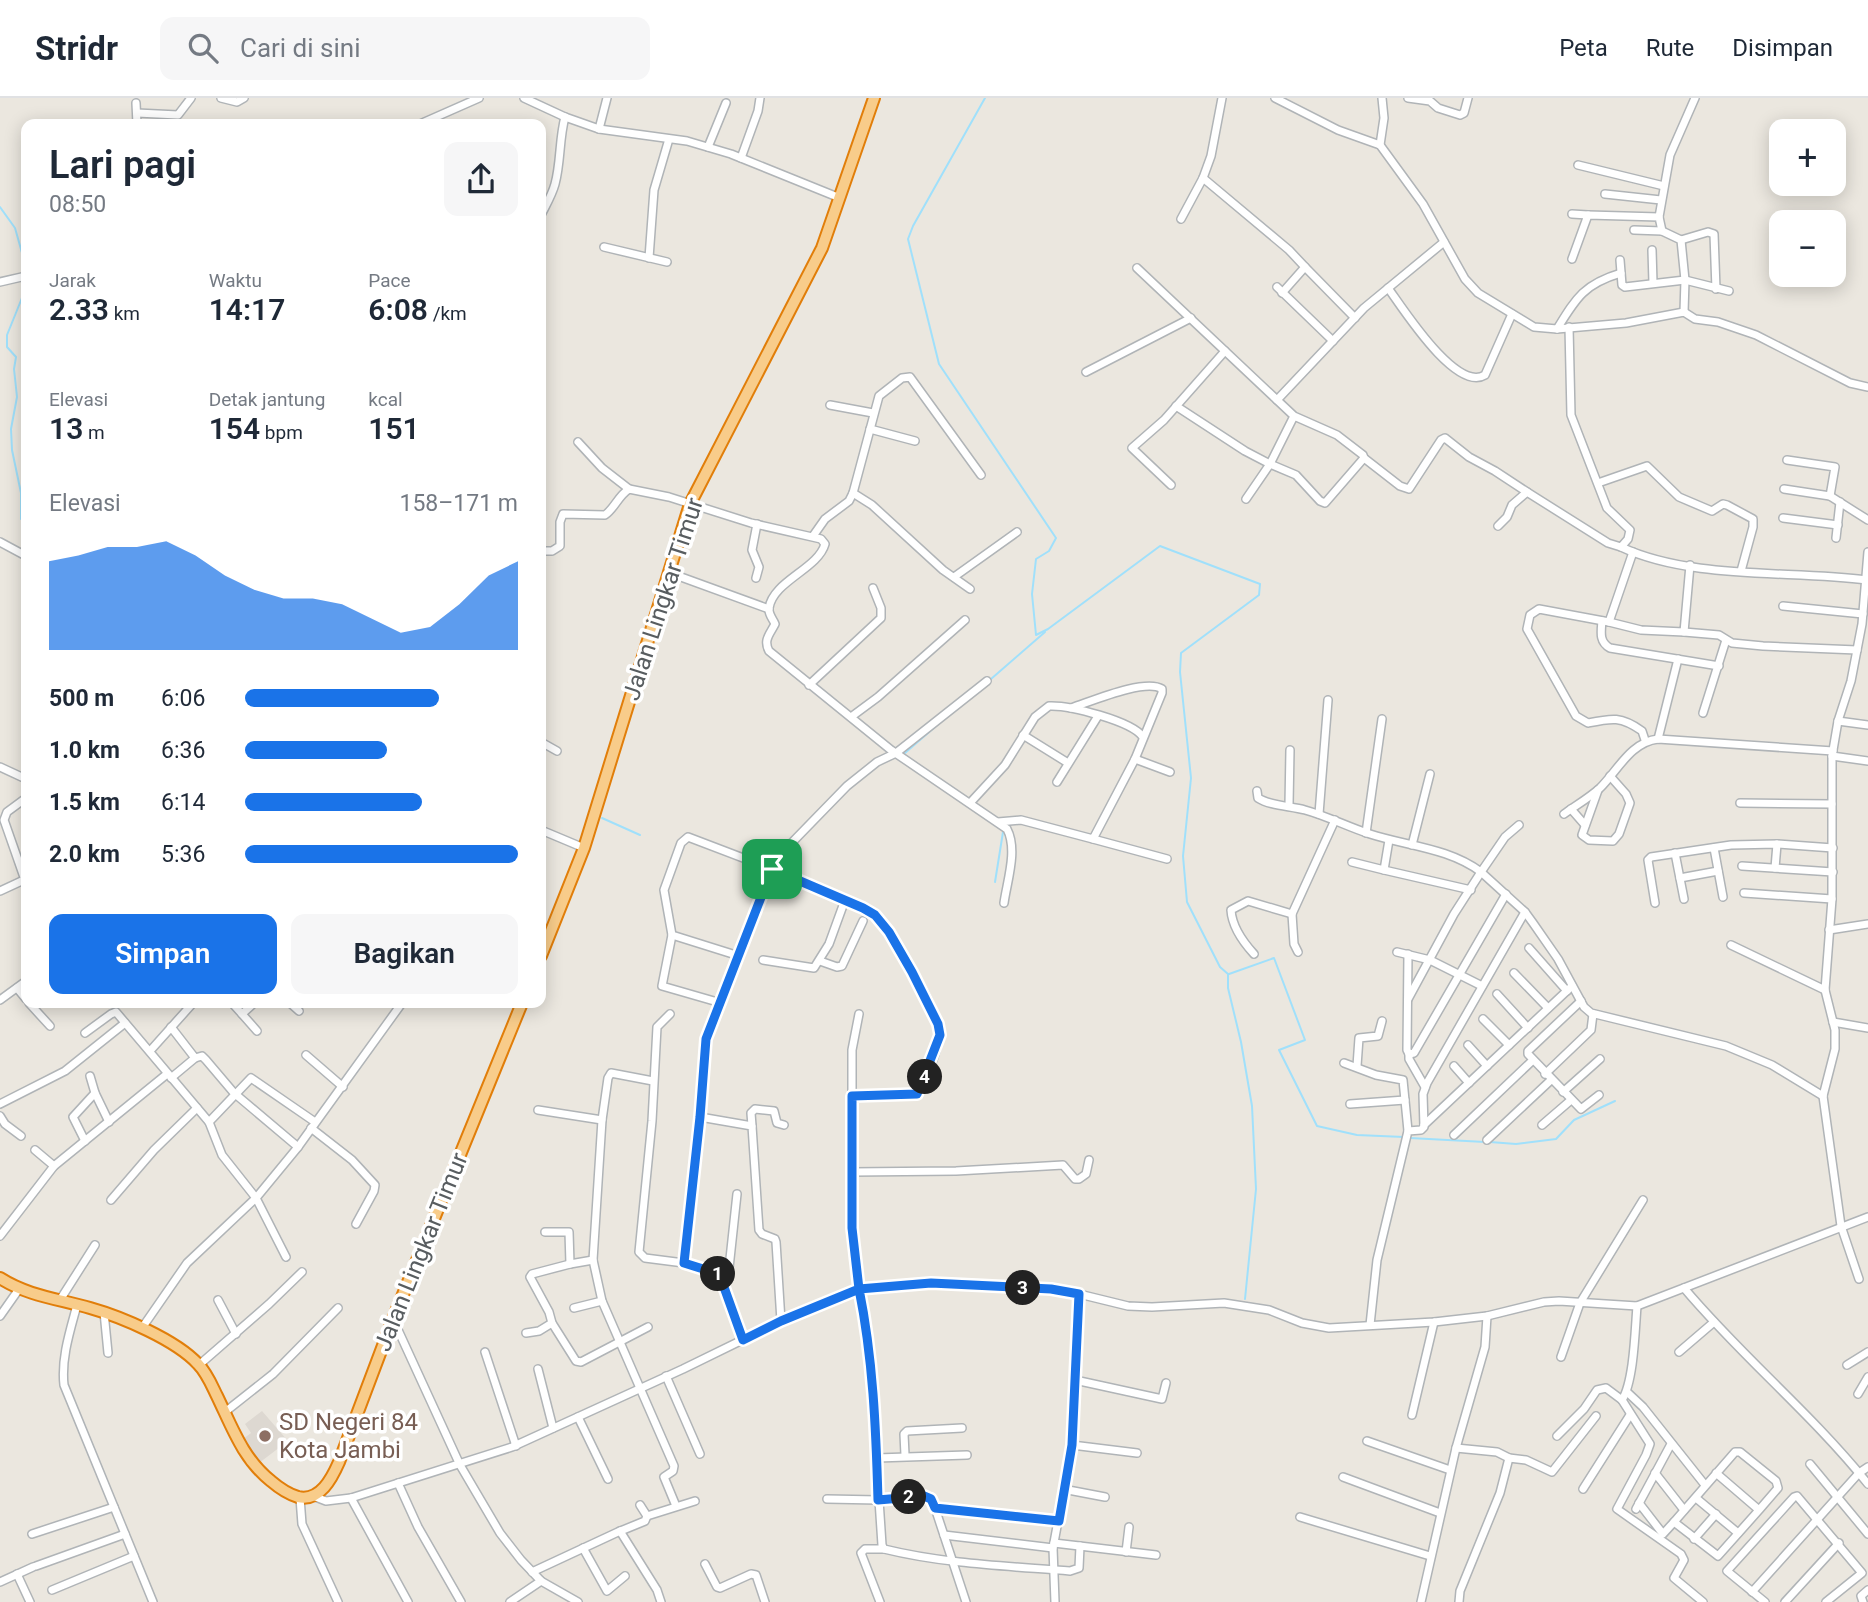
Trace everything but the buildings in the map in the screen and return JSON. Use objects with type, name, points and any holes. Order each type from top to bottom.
[{"type":"highway","name":"Jalan Lingkar Timur","points":[[546,943],[584,848],[690,505],[822,248],[874,98]]},
{"type":"highway","name":"Jalan Lingkar Timur","points":[[313,1495],[332,1479],[393,1319],[520,1008]]},
{"type":"highway","points":[[0,1278],[19,1289],[104,1312],[173,1345],[199,1365],[247,1457],[271,1481],[300,1498],[313,1495]]},
{"type":"street","points":[[137,113],[178,115],[191,98]]},
{"type":"street","points":[[221,98],[237,102],[244,98]]},
{"type":"street","points":[[431,119],[478,98]]},
{"type":"street","points":[[524,98],[599,129],[708,147],[840,198]]},
{"type":"street","points":[[599,129],[607,98]]},
{"type":"street","points":[[741,158],[760,98]]},
{"type":"street","points":[[1181,219],[1203,178],[1215,138],[1222,98]]},
{"type":"street","points":[[1275,98],[1338,130],[1380,145],[1423,204],[1458,270],[1478,293],[1535,327],[1556,329],[1626,323],[1684,312],[1695,318],[1748,332],[1850,383],[1868,387]]},
{"type":"street","points":[[1380,145],[1384,118],[1382,98]]},
{"type":"street","points":[[1408,98],[1430,101],[1438,108],[1460,115],[1464,113],[1468,98]]},
{"type":"street","points":[[1662,231],[1659,217],[1670,155],[1695,98]]},
{"type":"street","points":[[136,103],[137,119]]},
{"type":"street","points":[[708,147],[726,103]]},
{"type":"street","points":[[546,204],[556,183],[560,136],[565,117]]},
{"type":"street","points":[[649,258],[654,190],[669,139]]},
{"type":"street","points":[[1578,164],[1664,186]]},
{"type":"street","points":[[1203,178],[1289,250],[1355,318]]},
{"type":"street","points":[[1605,194],[1661,200]]},
{"type":"street","points":[[1572,214],[1659,217]]},
{"type":"street","points":[[1572,258],[1588,215]]},
{"type":"street","points":[[1634,230],[1662,231],[1681,240],[1708,232],[1713,234],[1716,289]]},
{"type":"street","points":[[1681,240],[1685,280],[1684,312]]},
{"type":"street","points":[[1277,401],[1355,318],[1444,242]]},
{"type":"street","points":[[604,247],[667,262]]},
{"type":"street","points":[[1652,250],[1653,283]]},
{"type":"street","points":[[1620,260],[1622,285],[1625,287],[1685,280],[1730,291]]},
{"type":"street","points":[[1305,267],[1280,290],[1333,341]]},
{"type":"street","points":[[1137,268],[1294,416],[1337,435],[1400,486],[1409,489],[1441,440],[1445,438],[1469,457],[1608,543],[1633,552],[1690,565],[1867,580]]},
{"type":"street","points":[[1556,329],[1582,292],[1603,278],[1620,273]]},
{"type":"street","points":[[0,282],[21,277]]},
{"type":"street","points":[[1388,288],[1423,337],[1445,362],[1473,377],[1481,378],[1485,375],[1512,314]]},
{"type":"street","points":[[1086,372],[1191,318]]},
{"type":"street","points":[[1570,327],[1570,408],[1611,514],[1630,530],[1628,539],[1621,547]]},
{"type":"street","points":[[1171,485],[1132,450],[1176,407],[1226,351]]},
{"type":"street","points":[[813,536],[825,519],[849,501],[853,494],[879,396],[902,378],[910,377],[981,474]]},
{"type":"street","points":[[830,405],[873,413]]},
{"type":"street","points":[[1176,407],[1245,451],[1296,475],[1324,503],[1335,494],[1364,458]]},
{"type":"street","points":[[1245,499],[1270,464],[1294,416]]},
{"type":"street","points":[[870,429],[915,441]]},
{"type":"street","points":[[578,442],[603,468],[629,489],[659,495],[757,524],[813,536],[823,541],[823,550],[783,587],[769,608],[769,614],[775,621],[766,640],[769,651],[896,753],[1007,829],[1011,836],[1012,849],[1004,903]]},
{"type":"street","points":[[1787,460],[1835,467],[1830,496]]},
{"type":"street","points":[[1598,483],[1647,466],[1675,494],[1686,501],[1712,511],[1723,504],[1727,505],[1753,519],[1741,571]]},
{"type":"street","points":[[546,551],[552,551],[559,546],[563,514],[605,515],[619,496],[629,489]]},
{"type":"street","points":[[1784,489],[1830,496],[1868,520]]},
{"type":"street","points":[[1498,526],[1507,517],[1512,505],[1527,492]]},
{"type":"street","points":[[853,494],[872,505],[943,570],[970,589]]},
{"type":"street","points":[[1836,538],[1840,502]]},
{"type":"street","points":[[1783,518],[1838,525]]},
{"type":"street","points":[[756,578],[759,567],[752,550],[757,524]]},
{"type":"street","points":[[954,577],[1017,532]]},
{"type":"street","points":[[0,542],[21,553]]},
{"type":"street","points":[[1633,552],[1601,637],[1603,643],[1610,648],[1719,666]]},
{"type":"street","points":[[1859,1279],[1841,1226],[1823,1096],[1835,1049],[1833,1022],[1825,990],[1833,872],[1833,754],[1838,721],[1865,624],[1863,614],[1868,552]]},
{"type":"street","points":[[1684,632],[1690,565]]},
{"type":"street","points":[[670,573],[769,608]]},
{"type":"street","points":[[809,685],[881,618],[881,608],[873,588]]},
{"type":"street","points":[[1783,606],[1863,614]]},
{"type":"street","points":[[1645,740],[1642,731],[1626,721],[1610,718],[1588,723],[1576,716],[1527,629],[1530,615],[1539,609],[1641,630],[1719,635],[1732,643],[1857,650]]},
{"type":"street","points":[[851,717],[878,697],[965,620]]},
{"type":"street","points":[[1703,713],[1726,640]]},
{"type":"street","points":[[1658,739],[1678,659]]},
{"type":"street","points":[[684,1263],[706,1039],[772,869],[782,851],[847,786],[877,762],[896,753],[987,681]]},
{"type":"street","points":[[1071,708],[1136,687],[1159,687],[1163,693],[1135,759],[1093,839]]},
{"type":"street","points":[[1319,814],[1328,700]]},
{"type":"street","points":[[970,803],[1005,765],[1042,710],[1058,706],[1071,708],[1137,731],[1143,737]]},
{"type":"street","points":[[1057,782],[1098,716]]},
{"type":"street","points":[[1366,833],[1382,719]]},
{"type":"street","points":[[1838,721],[1868,725]]},
{"type":"street","points":[[1023,735],[1069,763]]},
{"type":"street","points":[[1563,814],[1598,789],[1645,740],[1833,754],[1868,761]]},
{"type":"street","points":[[546,745],[557,751]]},
{"type":"street","points":[[1289,805],[1290,750]]},
{"type":"street","points":[[1135,759],[1170,772]]},
{"type":"street","points":[[0,767],[21,777]]},
{"type":"street","points":[[1412,845],[1430,774]]},
{"type":"street","points":[[1598,789],[1582,835],[1589,840],[1613,841],[1619,834],[1630,803],[1626,794],[1610,776]]},
{"type":"street","points":[[1257,791],[1258,798],[1264,802],[1289,805],[1366,833],[1455,856],[1481,872],[1525,912],[1558,959],[1570,988]]},
{"type":"street","points":[[21,801],[7,812],[4,820],[21,866]]},
{"type":"street","points":[[1740,803],[1832,804]]},
{"type":"street","points":[[1571,809],[1585,825]]},
{"type":"street","points":[[998,822],[1021,820],[1167,859]]},
{"type":"street","points":[[1298,952],[1295,948],[1292,914],[1335,820]]},
{"type":"street","points":[[1408,999],[1454,914],[1505,837],[1519,825]]},
{"type":"street","points":[[546,832],[584,848]]},
{"type":"street","points":[[721,1003],[662,986],[672,935],[664,890],[681,843],[688,837],[845,900],[875,915],[889,932],[923,992],[938,1024],[940,1035],[917,1094],[852,1096]]},
{"type":"street","points":[[1384,870],[1389,840]]},
{"type":"street","points":[[1655,903],[1648,859],[1714,848],[1777,844],[1833,848]]},
{"type":"street","points":[[1775,868],[1777,844]]},
{"type":"street","points":[[1714,848],[1723,897]]},
{"type":"street","points":[[1675,853],[1684,899]]},
{"type":"street","points":[[1352,862],[1471,890]]},
{"type":"street","points":[[1742,866],[1833,872]]},
{"type":"street","points":[[1679,878],[1718,871]]},
{"type":"street","points":[[0,891],[21,881]]},
{"type":"street","points":[[1744,893],[1832,899]]},
{"type":"street","points":[[1409,1054],[1413,1053],[1506,894]]},
{"type":"street","points":[[762,960],[813,968],[820,961],[831,938],[845,900]]},
{"type":"street","points":[[1254,954],[1233,922],[1230,912],[1233,907],[1248,901],[1292,914]]},
{"type":"street","points":[[1424,1125],[1425,1087],[1525,912]]},
{"type":"street","points":[[820,961],[842,966],[863,921]]},
{"type":"street","points":[[1829,930],[1868,924]]},
{"type":"street","points":[[672,935],[738,956]]},
{"type":"street","points":[[1731,945],[1825,990]]},
{"type":"street","points":[[1529,948],[1593,1014],[1726,1046],[1772,1065],[1823,1096]]},
{"type":"street","points":[[1397,951],[1430,960],[1482,986]]},
{"type":"street","points":[[1408,954],[1407,1050],[1409,1059],[1425,1087]]},
{"type":"street","points":[[1514,973],[1548,1008]]},
{"type":"street","points":[[0,1000],[21,985]]},
{"type":"street","points":[[17,988],[21,993]]},
{"type":"street","points":[[1408,1131],[1421,1130],[1570,988]]},
{"type":"street","points":[[1497,994],[1528,1028]]},
{"type":"street","points":[[1581,1001],[1528,1051],[1551,1080],[1583,1109],[1599,1096]]},
{"type":"street","points":[[34,1008],[50,1026]]},
{"type":"street","points":[[85,1032],[119,1008]]},
{"type":"street","points":[[150,1051],[188,1008]]},
{"type":"street","points":[[237,1008],[257,1031]]},
{"type":"street","points":[[242,1014],[249,1008]]},
{"type":"street","points":[[296,1008],[299,1011]]},
{"type":"street","points":[[142,1328],[187,1263],[256,1198],[298,1147],[398,1008]]},
{"type":"street","points":[[116,1012],[209,1122],[222,1155],[256,1198],[286,1257]]},
{"type":"street","points":[[670,1014],[657,1027],[652,1121],[639,1252],[645,1258],[684,1263],[720,1276],[743,1340]]},
{"type":"street","points":[[859,1014],[852,1051],[852,1228],[859,1289],[868,1334],[880,1538],[884,1549]]},
{"type":"street","points":[[1545,1073],[1591,1030],[1593,1014]]},
{"type":"street","points":[[1483,1019],[1509,1045]]},
{"type":"street","points":[[1357,1066],[1359,1038],[1378,1036],[1382,1021]]},
{"type":"street","points":[[1833,1022],[1868,1028]]},
{"type":"street","points":[[0,1104],[65,1071],[125,1023]]},
{"type":"street","points":[[171,1027],[195,1058]]},
{"type":"street","points":[[1468,1045],[1487,1066]]},
{"type":"street","points":[[306,1055],[343,1087]]},
{"type":"street","points":[[0,1236],[54,1166],[195,1058],[202,1056],[234,1093],[298,1147]]},
{"type":"street","points":[[1563,1092],[1600,1059]]},
{"type":"street","points":[[1454,1135],[1533,1060]]},
{"type":"street","points":[[1343,1063],[1376,1075],[1403,1080],[1408,1131],[1377,1260],[1370,1325]]},
{"type":"street","points":[[1454,1066],[1469,1083]]},
{"type":"street","points":[[653,1081],[609,1075],[602,1120],[593,1261],[602,1301],[674,1466],[673,1471],[664,1477],[676,1506]]},
{"type":"street","points":[[90,1076],[109,1122]]},
{"type":"street","points":[[209,1122],[234,1093],[249,1078],[253,1078],[313,1125],[375,1185],[356,1224]]},
{"type":"street","points":[[1487,1140],[1551,1080]]},
{"type":"street","points":[[85,1141],[73,1115],[95,1093]]},
{"type":"street","points":[[1424,1098],[1438,1112]]},
{"type":"street","points":[[1350,1104],[1405,1100]]},
{"type":"street","points":[[1542,1125],[1571,1100]]},
{"type":"street","points":[[111,1200],[154,1150],[197,1108]]},
{"type":"street","points":[[781,1321],[776,1242],[758,1230],[751,1113],[755,1109],[774,1111],[777,1123],[784,1125]]},
{"type":"street","points":[[538,1110],[602,1120]]},
{"type":"street","points":[[0,1116],[5,1124],[21,1136]]},
{"type":"street","points":[[700,1117],[752,1126]]},
{"type":"street","points":[[34,1150],[54,1166]]},
{"type":"street","points":[[852,1172],[956,1171],[1063,1165],[1074,1179],[1079,1180],[1086,1174],[1089,1160]]},
{"type":"street","points":[[720,1276],[729,1268],[737,1195]]},
{"type":"street","points":[[1561,1357],[1580,1303],[1643,1200]]},
{"type":"street","points":[[313,1495],[326,1501],[351,1498],[516,1446],[781,1321],[859,1289],[931,1283],[1051,1289],[1128,1306],[1224,1303],[1269,1310],[1310,1325],[1329,1328],[1434,1322],[1487,1316],[1544,1302],[1637,1306],[1868,1217]]},
{"type":"street","points":[[545,1232],[569,1232],[570,1264]]},
{"type":"street","points":[[60,1300],[95,1245]]},
{"type":"street","points":[[593,1261],[570,1264],[532,1274],[530,1277],[552,1323],[577,1362],[648,1327]]},
{"type":"street","points":[[199,1365],[302,1272]]},
{"type":"street","points":[[1684,1288],[1831,1440],[1868,1484]]},
{"type":"street","points":[[0,1316],[19,1289]]},
{"type":"street","points":[[1055,1602],[1054,1546],[1072,1445],[1079,1294]]},
{"type":"street","points":[[218,1300],[236,1334]]},
{"type":"street","points":[[573,1308],[602,1301]]},
{"type":"street","points":[[77,1305],[67,1345],[64,1385],[153,1600],[144,1602]]},
{"type":"street","points":[[1637,1306],[1625,1396],[1630,1415],[1649,1439],[1649,1448],[1617,1509],[1681,1554],[1684,1560],[1674,1577],[1703,1602]]},
{"type":"street","points":[[225,1412],[263,1383],[338,1308]]},
{"type":"street","points":[[104,1312],[108,1353]]},
{"type":"street","points":[[1421,1602],[1450,1470],[1485,1347],[1487,1316]]},
{"type":"street","points":[[393,1319],[460,1465],[500,1533],[541,1581],[578,1602]]},
{"type":"street","points":[[1412,1415],[1434,1322]]},
{"type":"street","points":[[1679,1352],[1714,1322]]},
{"type":"street","points":[[526,1333],[539,1331],[552,1323]]},
{"type":"street","points":[[485,1352],[516,1446]]},
{"type":"street","points":[[1847,1365],[1868,1352]]},
{"type":"street","points":[[538,1369],[553,1429]]},
{"type":"street","points":[[666,1376],[700,1454]]},
{"type":"street","points":[[1858,1394],[1868,1377]]},
{"type":"street","points":[[1076,1380],[1162,1399],[1166,1383]]},
{"type":"street","points":[[1557,1436],[1584,1409],[1597,1390],[1606,1388],[1643,1407],[1705,1485]]},
{"type":"street","points":[[1583,1489],[1630,1415]]},
{"type":"street","points":[[1456,1448],[1496,1452],[1509,1458],[1527,1460],[1552,1472],[1597,1416]]},
{"type":"street","points":[[578,1417],[608,1479]]},
{"type":"street","points":[[905,1455],[906,1431],[962,1429]]},
{"type":"street","points":[[1367,1441],[1450,1470]]},
{"type":"street","points":[[1671,1444],[1637,1506],[1663,1534],[1737,1451],[1776,1481],[1778,1488],[1718,1556],[1674,1522]]},
{"type":"street","points":[[1072,1445],[1137,1453]]},
{"type":"street","points":[[877,1458],[967,1455]]},
{"type":"street","points":[[1459,1602],[1460,1591],[1500,1493],[1509,1458]]},
{"type":"street","points":[[1810,1464],[1868,1534]]},
{"type":"street","points":[[1752,1592],[1859,1473],[1868,1467]]},
{"type":"street","points":[[1655,1473],[1685,1510]]},
{"type":"street","points":[[1716,1473],[1759,1510]]},
{"type":"street","points":[[1343,1477],[1440,1513]]},
{"type":"street","points":[[398,1483],[418,1527],[461,1602]]},
{"type":"street","points":[[1063,1489],[1105,1497]]},
{"type":"street","points":[[827,1499],[878,1500],[924,1496],[931,1499],[966,1602]]},
{"type":"street","points":[[1765,1602],[1727,1571],[1794,1497],[1799,1497],[1863,1573],[1826,1602]]},
{"type":"street","points":[[300,1498],[303,1524],[338,1602]]},
{"type":"street","points":[[351,1498],[408,1602]]},
{"type":"street","points":[[1696,1498],[1738,1533]]},
{"type":"street","points":[[532,1572],[645,1521],[647,1516],[695,1501]]},
{"type":"street","points":[[640,1505],[647,1516]]},
{"type":"street","points":[[32,1534],[114,1507]]},
{"type":"street","points":[[935,1508],[1059,1521]]},
{"type":"street","points":[[1694,1539],[1716,1514]]},
{"type":"street","points":[[1300,1517],[1430,1556]]},
{"type":"street","points":[[1126,1552],[1129,1527]]},
{"type":"street","points":[[620,1531],[657,1590],[660,1602]]},
{"type":"street","points":[[0,1582],[125,1534]]},
{"type":"street","points":[[944,1535],[1156,1555]]},
{"type":"street","points":[[1785,1602],[1839,1543]]},
{"type":"street","points":[[880,1602],[861,1553],[864,1549],[884,1549],[951,1562],[1076,1570],[1079,1568],[1080,1546]]},
{"type":"street","points":[[583,1548],[607,1591],[625,1576]]},
{"type":"street","points":[[52,1590],[134,1556]]},
{"type":"street","points":[[705,1564],[720,1588],[751,1574],[756,1575],[765,1602]]},
{"type":"street","points":[[17,1574],[30,1602]]},
{"type":"street","points":[[510,1602],[541,1581]]},
{"type":"street","points":[[1861,1601],[1861,1596],[1868,1590]]},
{"type":"shaded area","name":"SD Negeri 84 Kota Jambi","points":[[262,1411],[288,1441],[259,1463],[243,1439],[251,1433],[245,1424]]},
{"type":"waterway","points":[[985,98],[908,239],[939,364],[1056,538],[1049,551],[1036,559],[1032,594],[1036,635],[1048,629],[1160,546],[1260,584],[1259,595],[1181,653],[1180,672],[1191,778],[1183,856],[1187,902],[1220,967],[1228,974],[1228,988],[1252,1106],[1256,1189],[1245,1299]]},
{"type":"waterway","points":[[0,207],[15,228],[21,249]]},
{"type":"waterway","points":[[21,300],[7,335],[7,347],[16,357],[14,369],[17,397],[11,429],[12,450],[21,493]]},
{"type":"waterway","points":[[21,493],[21,519]]},
{"type":"waterway","points":[[991,679],[1045,632]]},
{"type":"waterway","points":[[905,753],[944,719]]},
{"type":"waterway","points":[[602,818],[640,835]]},
{"type":"waterway","points":[[995,882],[1003,832]]},
{"type":"waterway","points":[[1229,974],[1274,958],[1305,1040],[1279,1050],[1317,1126],[1357,1135],[1404,1137]]},
{"type":"waterway","points":[[1490,1142],[1516,1144],[1556,1139],[1574,1120],[1615,1101]]},
{"type":"waterway","points":[[1410,1138],[1485,1142]]},
{"type":"place","name":"SD Negeri 84 Kota Jambi","points":[[265,1436]]},
{"type":"route","points":[[772,869],[706,1039],[684,1263],[720,1276],[743,1340],[859,1289],[868,1334],[873,1386],[878,1500],[929,1496],[935,1508],[1059,1521],[1072,1445],[1079,1294],[1051,1289],[931,1283],[859,1289],[852,1228],[852,1096],[915,1096],[929,1069],[940,1035],[938,1024],[889,932],[875,915],[772,869]]}]
